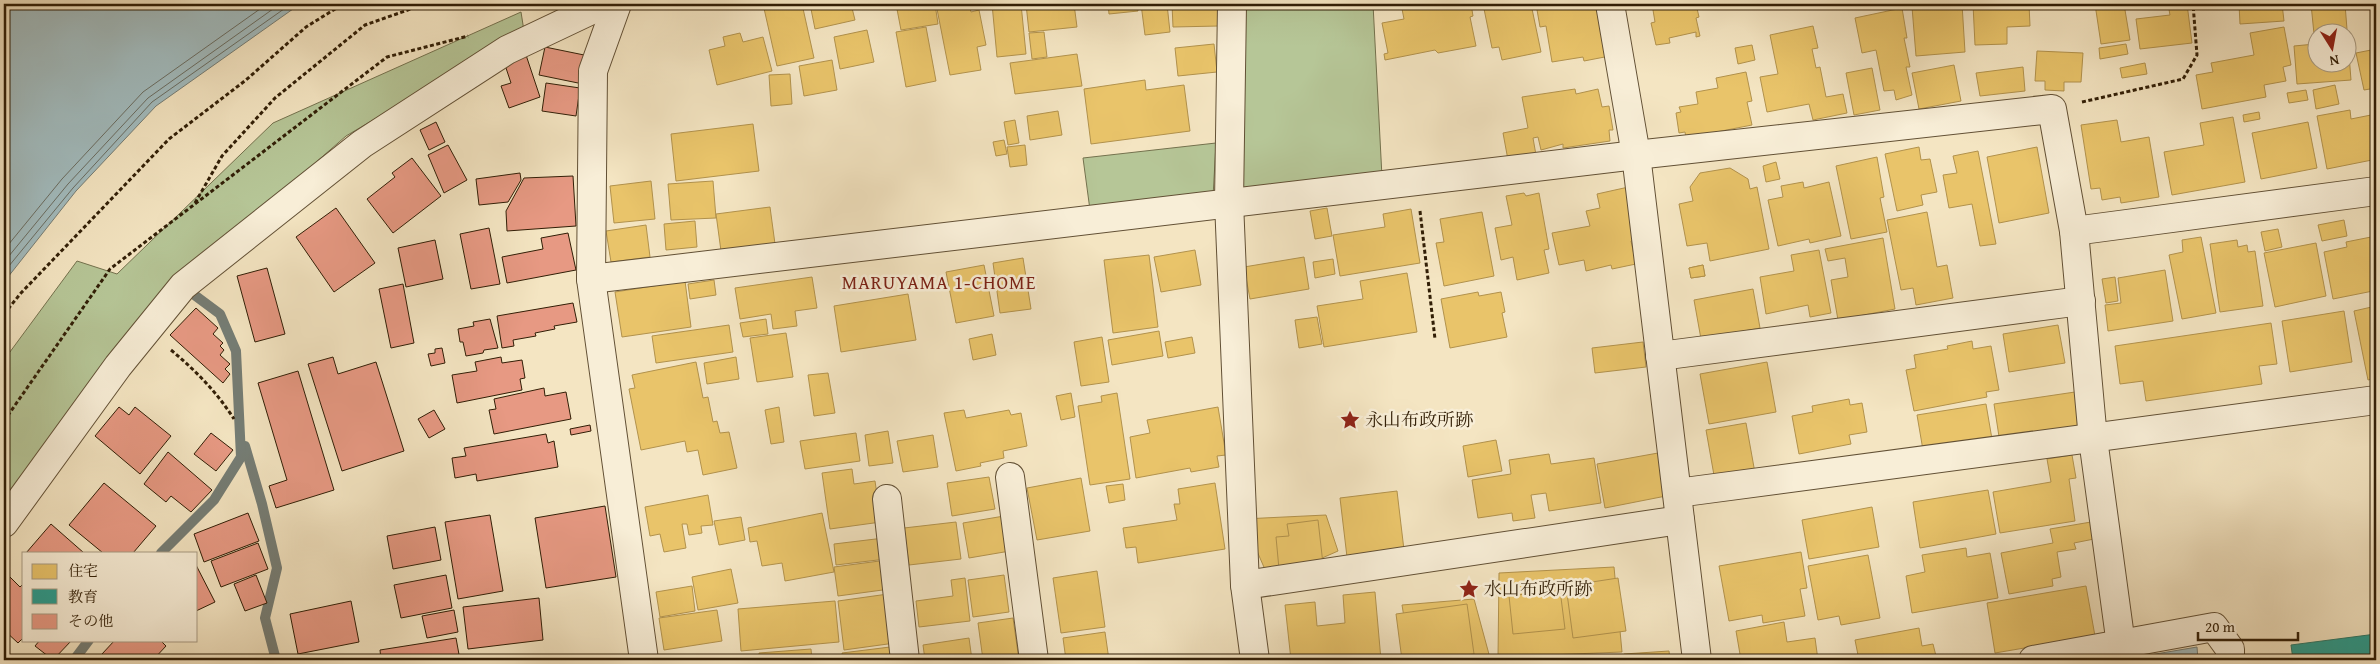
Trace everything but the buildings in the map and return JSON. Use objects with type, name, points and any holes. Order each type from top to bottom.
[{"type":"street","points":[[4,523],[118,366],[183,286],[362,144],[507,50],[604,4]]},
{"type":"street","points":[[617,4],[593,71],[591,279],[644,660]]},
{"type":"street","points":[[1232,4],[1229,202],[1245,585],[1255,660]]},
{"type":"street","points":[[1610,4],[1636,155],[1697,660]]},
{"type":"street","points":[[591,279],[1417,180],[2052,109],[2074,231],[2093,439],[2121,645]]},
{"type":"street","points":[[2074,231],[2376,191]]},
{"type":"street","points":[[1660,356],[2080,301]]},
{"type":"street","points":[[1677,493],[2376,400]]},
{"type":"street","points":[[1010,477],[1034,660]]},
{"type":"street","points":[[887,499],[905,660]]},
{"type":"street","points":[[1245,585],[1680,520]]},
{"type":"street","points":[[2033,660],[2214,627],[2230,649],[2230,660]]},
{"type":"path","points":[[4,314],[21,293],[168,139],[246,80],[306,27],[343,4]]},
{"type":"path","points":[[410,9],[417,4]]},
{"type":"path","points":[[194,205],[222,156],[275,98],[365,25],[425,4]]},
{"type":"path","points":[[2052,109],[2183,79],[2197,55],[2193,4]]},
{"type":"path","points":[[4,421],[110,270],[387,57],[471,35]]},
{"type":"path","points":[[1417,180],[1435,340]]},
{"type":"path","points":[[147,330],[199,374],[220,397],[234,419]]},
{"type":"green space","points":[[1239,4],[1373,4],[1382,177],[1236,196]]},
{"type":"green space","points":[[521,12],[524,31],[346,136],[155,303],[4,508],[4,360],[77,261],[117,274],[273,123]]},
{"type":"green space","points":[[1216,143],[1213,197],[1090,210],[1083,158]]},
{"type":"water","points":[[4,4],[300,4],[156,106],[76,191],[4,282]]},
{"type":"water","points":[[2197,647],[2198,660],[2120,660]]},
{"type":"waterway","points":[[162,552],[214,500],[241,457],[236,351],[220,314],[185,288]]},
{"type":"waterway","points":[[245,446],[262,504],[277,568],[265,618],[276,660]]},
{"type":"waterway","points":[[74,660],[88,642]]},
{"type":"place","name":"永山布政所跡","points":[[1350,420]]},
{"type":"place","name":"水山布政所跡","points":[[1469,589]]},
{"type":"district","name":"MARUYAMA 1-CHOME","points":[[939,282]]}]
